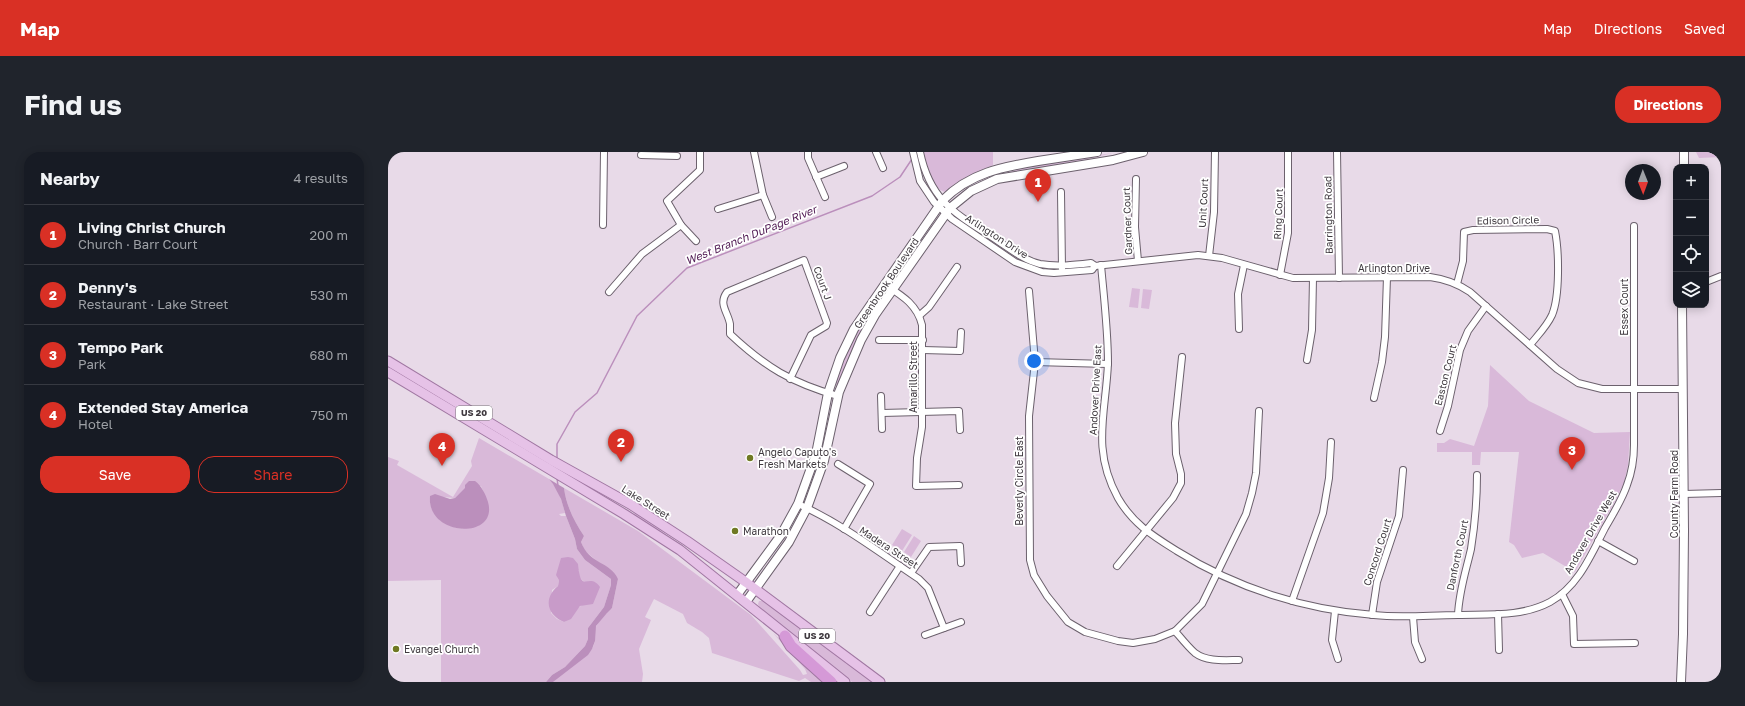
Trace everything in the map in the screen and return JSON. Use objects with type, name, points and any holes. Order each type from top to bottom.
[{"type":"highway","points":[[785,636],[791,646],[831,682]]},
{"type":"main road","name":"Greenbrook Boulevard","points":[[737,595],[781,535],[798,504],[816,454],[828,393],[840,358],[854,329],[941,203],[962,184],[988,171],[1008,166],[1097,152]]},
{"type":"main road","name":"Greenbrook Boulevard","points":[[746,602],[789,542],[807,508],[823,465],[838,396],[845,374],[860,340],[893,289],[948,211],[971,191],[997,179],[1113,160],[1143,152]]},
{"type":"main road","points":[[1684,152],[1684,164]]},
{"type":"main road","name":"County Farm Road","points":[[1681,682],[1683,634],[1684,494],[1682,308]]},
{"type":"main road","name":"Lake Street","points":[[388,361],[551,460],[630,504],[687,541],[747,583],[880,682]]},
{"type":"main road","name":"US 20","points":[[388,372],[560,475],[680,550],[746,602],[785,636],[845,682]]},
{"type":"street","points":[[603,225],[604,152]]},
{"type":"street","points":[[696,241],[681,225],[667,201],[700,170],[700,152]]},
{"type":"street","points":[[754,152],[763,195],[772,217]]},
{"type":"street","points":[[808,152],[808,158],[825,197]]},
{"type":"street","points":[[876,152],[883,168]]},
{"type":"street","points":[[913,152],[920,181],[941,203]]},
{"type":"street","points":[[920,152],[928,179],[941,203]]},
{"type":"street","name":"Unit Court","points":[[1209,256],[1214,212],[1215,152]]},
{"type":"street","name":"Ring Court","points":[[1280,275],[1288,233],[1288,152]]},
{"type":"street","name":"Barrington Road","points":[[1337,152],[1339,278]]},
{"type":"street","points":[[641,155],[665,154],[677,156]]},
{"type":"street","points":[[816,177],[844,166]]},
{"type":"street","name":"Gardner Court","points":[[1136,179],[1135,227],[1138,261]]},
{"type":"street","points":[[1061,192],[1062,273]]},
{"type":"street","points":[[718,209],[763,195]]},
{"type":"street","name":"Arlington Drive","points":[[941,203],[948,211],[952,219],[1024,267],[1042,272],[1062,273],[1092,270],[1098,266],[1198,255],[1209,256],[1293,278],[1430,277],[1457,284],[1486,306],[1565,375],[1578,383],[1602,389],[1683,389]]},
{"type":"street","name":"Arlington Drive","points":[[948,211],[954,213],[1027,260],[1044,265],[1091,263],[1098,266]]},
{"type":"street","points":[[609,292],[642,254],[681,225]]},
{"type":"street","name":"Essex Court","points":[[1634,226],[1634,389]]},
{"type":"street","name":"Edison Circle","points":[[1457,284],[1463,261],[1464,232],[1480,230],[1555,230],[1557,239],[1556,305],[1549,321],[1530,345]]},
{"type":"street","name":"Court J","points":[[804,260],[827,323],[826,326],[811,335],[790,379],[759,360],[730,334],[730,324],[723,304],[723,297],[727,292],[804,260]]},
{"type":"street","points":[[1239,329],[1238,294],[1244,265]]},
{"type":"street","name":"Andover Drive East","points":[[1098,266],[1107,332],[1108,364],[1102,428],[1103,449],[1107,471],[1120,501],[1145,532],[1185,556],[1218,573],[1257,590],[1292,601],[1335,611]]},
{"type":"street","points":[[884,284],[908,300],[920,314],[929,307],[957,267]]},
{"type":"street","points":[[1709,281],[1721,276]]},
{"type":"street","points":[[1374,398],[1382,362],[1385,337],[1387,277]]},
{"type":"street","points":[[1307,360],[1312,330],[1314,278]]},
{"type":"street","name":"Beverly Circle East","points":[[1029,292],[1035,362],[1029,416],[1029,554],[1034,575],[1047,596],[1068,622],[1096,636],[1118,641],[1133,642],[1155,639],[1175,631]]},
{"type":"street","name":"Easton Court","points":[[1440,431],[1448,406],[1460,350],[1468,331],[1486,306]]},
{"type":"street","name":"Amarillo Street","points":[[920,314],[923,340],[923,411],[916,486],[959,485]]},
{"type":"street","points":[[923,350],[960,351],[961,332]]},
{"type":"street","points":[[879,340],[923,340]]},
{"type":"street","points":[[1117,566],[1172,498],[1180,482],[1181,474],[1176,454],[1175,423],[1182,357]]},
{"type":"street","points":[[1035,362],[1108,364]]},
{"type":"street","points":[[790,379],[838,396]]},
{"type":"street","name":"Andover Drive West","points":[[1335,611],[1413,617],[1498,614],[1537,608],[1562,594],[1581,571],[1625,492],[1632,469],[1634,445],[1634,389]]},
{"type":"street","points":[[882,396],[882,429]]},
{"type":"street","points":[[882,413],[959,411],[960,430]]},
{"type":"street","points":[[1239,660],[1220,660],[1195,653],[1175,631],[1202,604],[1246,514],[1256,473],[1259,411]]},
{"type":"street","points":[[1292,601],[1323,513],[1329,478],[1331,442]]},
{"type":"street","points":[[838,464],[870,484],[844,529]]},
{"type":"street","name":"Concord Court","points":[[1372,615],[1377,582],[1399,516],[1403,470]]},
{"type":"street","name":"Danforth Court","points":[[1458,615],[1459,593],[1474,530],[1477,475]]},
{"type":"street","points":[[1684,494],[1721,493]]},
{"type":"street","name":"Madera Street","points":[[798,504],[844,529],[900,566],[928,588],[944,628]]},
{"type":"street","points":[[1598,541],[1634,561]]},
{"type":"street","points":[[911,574],[929,547],[960,546],[961,563]]},
{"type":"street","points":[[870,612],[900,566]]},
{"type":"street","points":[[1562,594],[1573,616],[1574,644],[1635,643]]},
{"type":"street","points":[[1335,611],[1332,640],[1338,659]]},
{"type":"street","points":[[1498,614],[1499,650]]},
{"type":"street","points":[[1413,617],[1415,642],[1422,659]]},
{"type":"street","points":[[925,635],[961,622]]},
{"type":"shaded area","points":[[924,152],[993,152],[993,165],[962,180],[945,192],[940,190],[933,182],[923,158],[925,157]]},
{"type":"shaded area","points":[[1696,152],[1721,152],[1721,157],[1699,158]]},
{"type":"shaded area","points":[[1112,153],[1078,162],[996,176],[1027,167]]},
{"type":"shaded area","points":[[977,232],[1053,268],[1053,270],[1045,270],[1024,263],[1002,251]]},
{"type":"shaded area","points":[[1132,288],[1140,289],[1138,308],[1129,307]]},
{"type":"shaded area","points":[[1143,289],[1152,290],[1149,309],[1141,308]]},
{"type":"shaded area","points":[[879,297],[882,300],[852,350],[838,385],[834,384],[854,337]]},
{"type":"shaded area","points":[[1490,365],[1529,401],[1594,433],[1630,432],[1628,465],[1624,483],[1575,572],[1543,553],[1522,558],[1514,545],[1509,542],[1519,452],[1481,452],[1480,465],[1472,465],[1472,452],[1437,452],[1437,443],[1444,443],[1450,439],[1474,446],[1488,406]]},
{"type":"shaded area","points":[[479,438],[549,479],[559,494],[565,513],[559,514],[561,516],[566,516],[575,539],[577,549],[585,560],[611,579],[611,585],[604,607],[588,628],[588,639],[585,646],[565,667],[552,675],[546,682],[441,682],[441,580],[388,581],[388,457],[399,461],[397,465],[453,497],[472,466],[471,461]],"holes":[[[481,486],[483,491],[463,529],[450,526],[435,515],[430,503],[430,496],[455,498],[466,488]],[[579,570],[580,577],[585,582],[587,603],[579,607],[568,620],[564,622],[557,619],[551,613],[552,590],[558,586],[559,580]]]},
{"type":"shaded area","points":[[549,479],[564,488],[571,513],[584,536],[581,542],[589,555],[615,573],[618,579],[612,608],[596,626],[595,641],[592,649],[588,655],[553,682],[546,682],[552,675],[565,667],[585,646],[588,639],[588,628],[604,607],[611,585],[611,579],[585,560],[577,549],[561,499]]},
{"type":"shaded area","points":[[469,481],[475,481],[483,490],[488,502],[489,514],[483,523],[473,528],[462,529],[449,526],[439,520],[432,510],[430,496],[435,494],[450,499],[455,498],[465,488],[465,485]]},
{"type":"shaded area","points":[[564,488],[638,531],[751,615],[803,675],[807,674],[805,669],[773,633],[826,682],[811,682],[805,678],[799,681],[712,653],[709,638],[687,623],[683,614],[654,599],[645,617],[651,620],[639,649],[643,674],[642,682],[553,682],[587,655],[593,648],[595,630],[602,618],[612,608],[618,579],[584,550],[581,542],[584,536],[571,513]]},
{"type":"shaded area","points":[[635,512],[684,543],[640,520],[634,514]]},
{"type":"shaded area","points":[[902,529],[912,535],[902,551],[892,545]]},
{"type":"shaded area","points":[[914,536],[921,541],[911,557],[904,552]]},
{"type":"shaded area","points":[[561,558],[573,558],[578,564],[579,574],[583,581],[592,581],[600,587],[593,604],[580,606],[571,619],[564,622],[558,619],[551,611],[549,601],[553,591],[558,586],[559,580],[556,575]]},
{"type":"shaded area","points":[[759,601],[763,601],[872,682],[852,682],[759,607]]},
{"type":"waterway","name":"West Branch DuPage River","points":[[557,460],[557,444],[575,412],[597,393],[637,316],[687,268],[872,196],[900,177],[912,159]]},
{"type":"waterway","name":"West Branch DuPage River","points":[[557,478],[558,486]]},
{"type":"place","name":"Living Christ Church","points":[[1038,202]]},
{"type":"place","name":"Angelo Caputo's Fresh Markets","points":[[750,458]]},
{"type":"place","name":"Denny's","points":[[621,462]]},
{"type":"place","name":"Extended Stay America","points":[[442,466]]},
{"type":"place","name":"Tempo Park","points":[[1572,470]]},
{"type":"place","name":"Marathon","points":[[735,531]]},
{"type":"place","name":"Evangel Church","points":[[396,649]]}]
